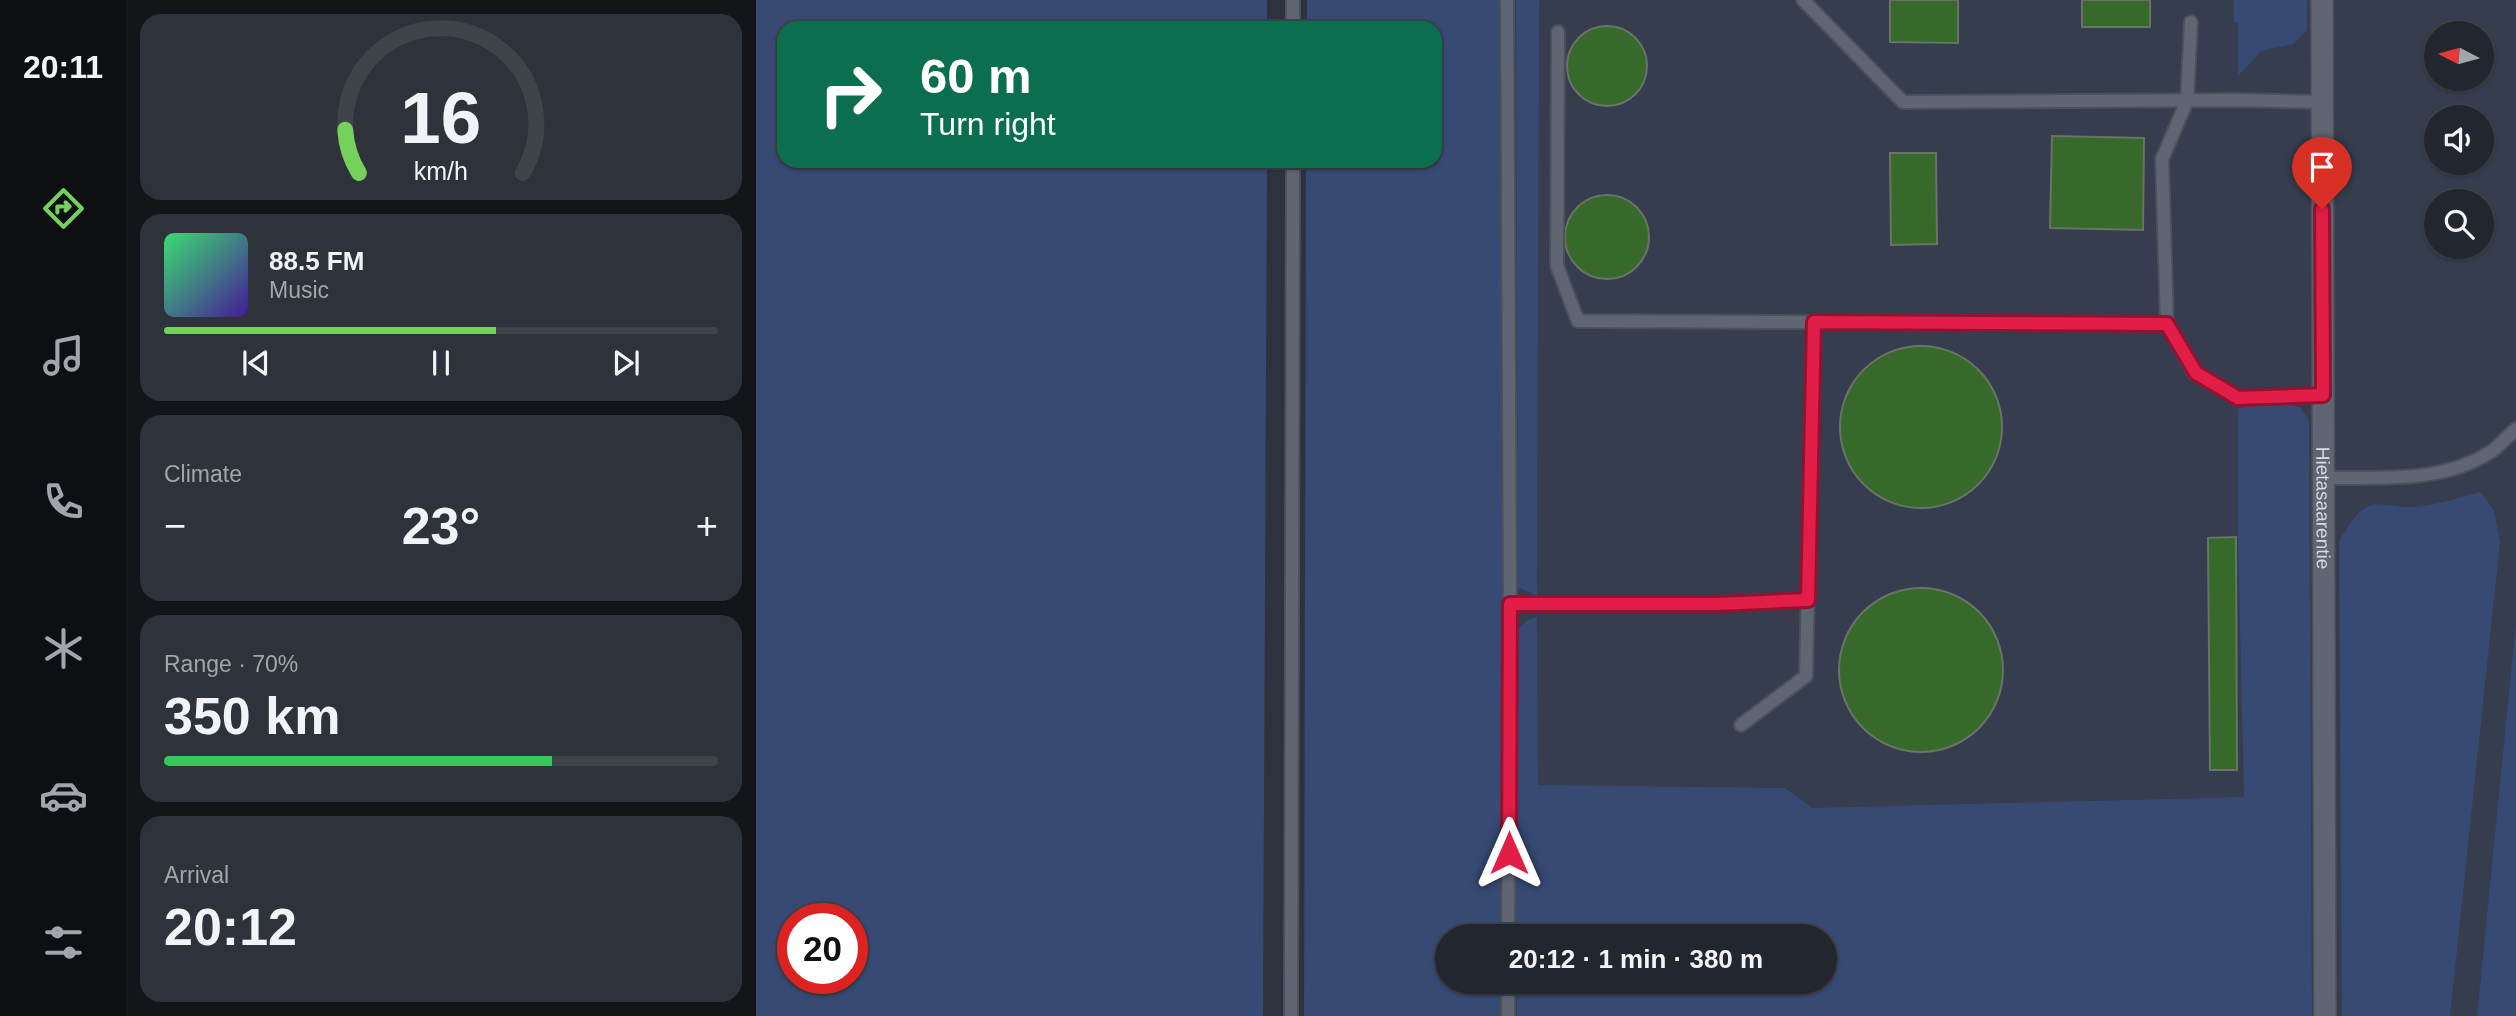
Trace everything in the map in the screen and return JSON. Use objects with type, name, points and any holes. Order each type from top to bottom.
[{"type":"street","name":"Hietasaarentie","points":[[2322,0],[2325,1016]]},
{"type":"lane","points":[[1293,0],[1293,21]]},
{"type":"lane","points":[[1507,0],[1510,604],[1508,924]]},
{"type":"lane","points":[[1803,0],[1903,102],[2322,102]]},
{"type":"lane","points":[[2191,22],[2186,101],[2162,159],[2167,324],[2196,373],[2238,398],[2323,395]]},
{"type":"lane","points":[[1558,32],[1557,266],[1578,321],[2167,324]]},
{"type":"lane","points":[[1291,1016],[1293,168]]},
{"type":"lane","points":[[1741,725],[1806,676],[1814,322]]},
{"type":"lane","points":[[2323,478],[2419,476],[2445,472],[2470,463],[2493,450],[2516,429]]},
{"type":"lane","points":[[1510,604],[1718,604],[1808,600]]},
{"type":"lane","points":[[1508,994],[1508,1016]]},
{"type":"shaded area","points":[[756,0],[1267,0],[1267,21],[777,21],[777,168],[1267,168],[1263,1016],[756,1016]]},
{"type":"shaded area","points":[[1307,0],[1501,0],[1505,924],[1435,924],[1435,994],[1506,994],[1506,1016],[1304,1016],[1306,168],[1442,168],[1442,21],[1307,21]]},
{"type":"shaded area","points":[[1450,0],[2516,0],[2516,1016],[1461,1016],[1460,994],[1837,994],[1837,924],[1460,924]]},
{"type":"shaded area","points":[[1516,0],[1539,0],[1537,596],[1518,587]]},
{"type":"shaded area","points":[[2234,0],[2307,0],[2307,30],[2293,44],[2261,51],[2238,76],[2238,23],[2234,22]]},
{"type":"shaded area","points":[[2287,402],[2301,408],[2309,421],[2312,1016],[1517,1016],[1517,994],[1837,994],[1837,924],[1516,924],[1517,629],[1537,617],[1538,785],[1785,788],[1812,808],[2244,797],[2238,409],[2250,404]]},
{"type":"shaded area","points":[[2480,492],[2494,510],[2500,542],[2450,1016],[2342,1016],[2339,541],[2362,510],[2371,505],[2424,506]]},
{"type":"shaded area","points":[[2516,623],[2516,1016],[2477,1016]]},
{"type":"building","points":[[1890,0],[1958,0],[1958,43],[1890,42]]},
{"type":"building","points":[[2082,0],[2150,0],[2150,27],[2082,27]]},
{"type":"building","points":[[1607,26],[1622,29],[1635,38],[1644,51],[1647,66],[1644,81],[1635,94],[1622,103],[1607,106],[1592,103],[1579,94],[1570,81],[1567,66],[1570,51],[1579,38],[1592,29]]},
{"type":"building","points":[[2052,136],[2144,138],[2143,230],[2050,228]]},
{"type":"building","points":[[1890,153],[1936,153],[1937,244],[1891,245]]},
{"type":"building","points":[[1599,195],[1615,195],[1631,202],[1642,213],[1649,229],[1646,253],[1637,267],[1615,279],[1599,279],[1583,272],[1572,261],[1565,245],[1565,229],[1572,213],[1583,202]]},
{"type":"building","points":[[1921,346],[1952,352],[1978,370],[1996,396],[2002,427],[1996,458],[1978,484],[1952,502],[1921,508],[1890,502],[1864,484],[1846,458],[1840,427],[1846,396],[1864,370],[1890,352]]},
{"type":"building","points":[[2236,537],[2237,770],[2210,770],[2208,538]]},
{"type":"building","points":[[1921,588],[1952,594],[1979,612],[1997,639],[2003,670],[1997,701],[1979,728],[1952,746],[1921,752],[1890,746],[1863,728],[1845,701],[1839,670],[1845,639],[1863,612],[1890,594]]},
{"type":"route","points":[[1509,853],[1510,604],[1718,604],[1808,600],[1814,322],[2167,324],[2196,373],[2238,398],[2323,395],[2322,209]]}]
